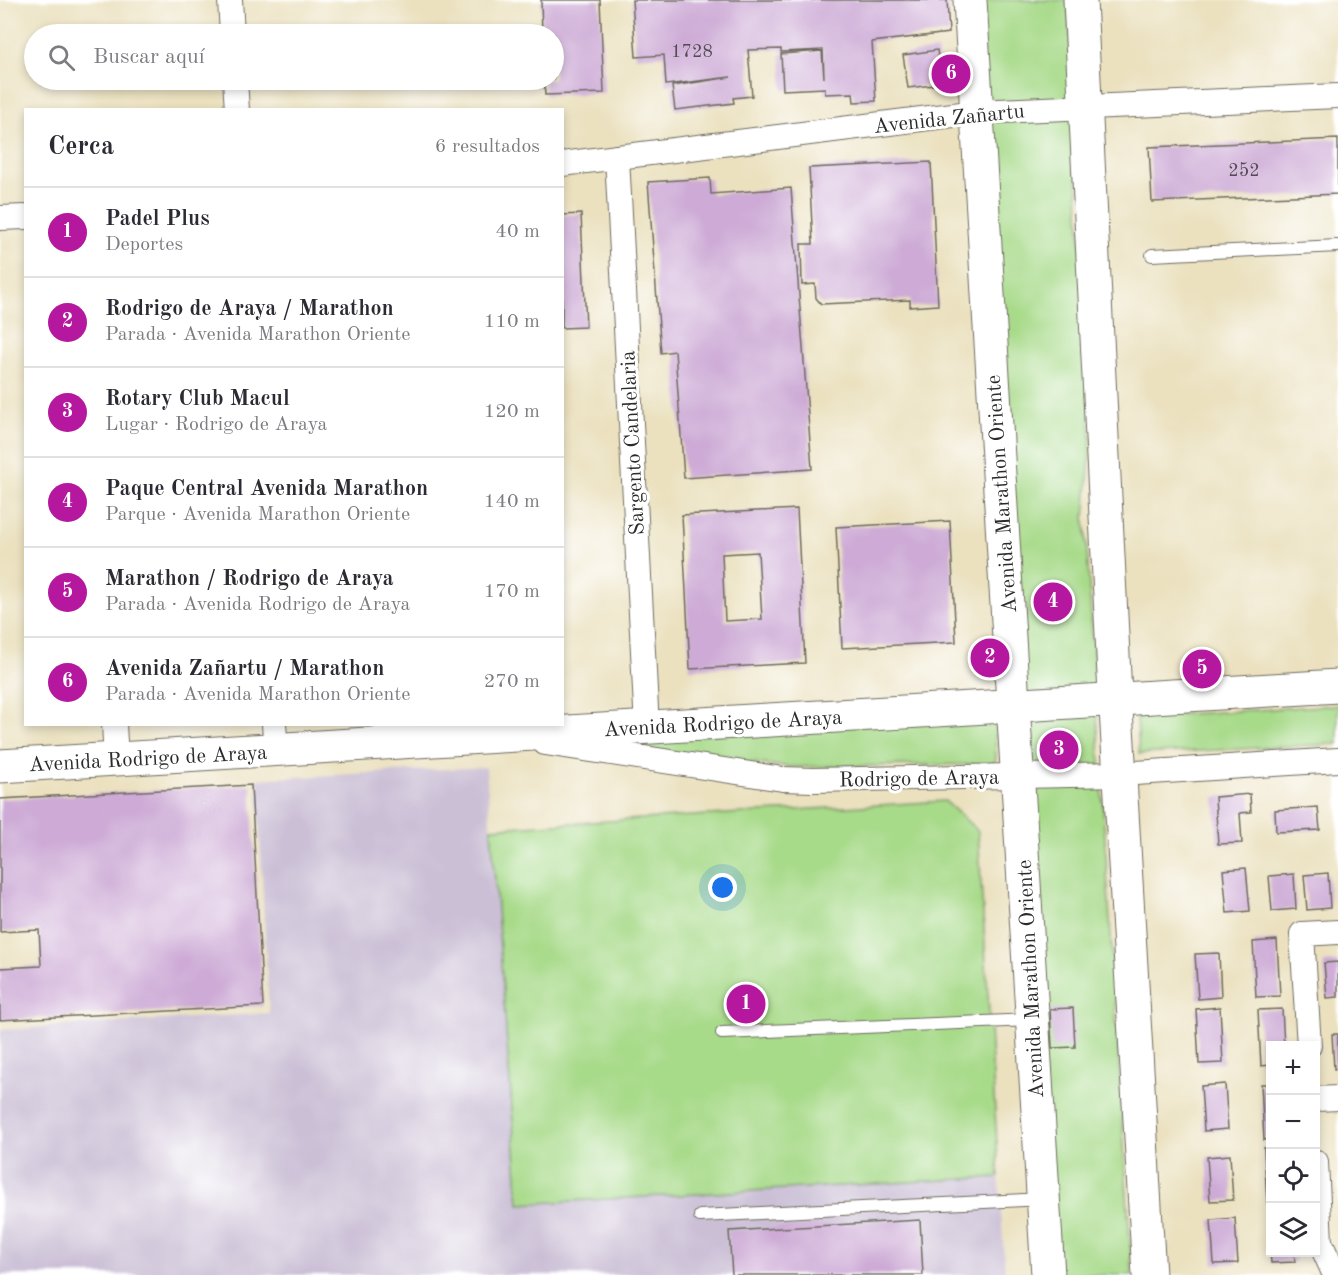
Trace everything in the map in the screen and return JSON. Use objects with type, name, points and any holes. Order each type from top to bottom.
[{"type":"main road","name":"Avenida Marathon Oriente","points":[[970,0],[1048,1275]]},
{"type":"main road","points":[[1080,0],[1120,774],[1149,1275]]},
{"type":"main road","name":"Avenida Rodrigo de Araya","points":[[0,766],[116,760],[275,738],[504,737],[1338,686]]},
{"type":"street","points":[[230,0],[231,24]]},
{"type":"street","points":[[236,90],[237,108]]},
{"type":"street","name":"Avenida Zañartu","points":[[564,164],[977,112],[1338,96]]},
{"type":"street","name":"Sargento Candelaria","points":[[617,157],[647,728]]},
{"type":"street","points":[[0,219],[24,217]]},
{"type":"street","points":[[114,726],[116,760]]},
{"type":"street","name":"Rodrigo de Araya","points":[[504,737],[783,779],[1120,774],[1338,760]]},
{"type":"street","points":[[1309,1041],[1302,934],[1338,932]]},
{"type":"street","points":[[1320,1100],[1338,1098]]},
{"type":"street","points":[[1318,1203],[1320,1242],[1334,1269]]},
{"type":"lane","points":[[1152,255],[1338,246]]},
{"type":"lane","points":[[722,1033],[1032,1020]]},
{"type":"lane","points":[[700,1216],[1043,1198]]},
{"type":"shaded area","points":[[486,767],[519,1204],[999,1177],[1005,1275],[0,1275],[0,1030],[269,1013],[257,779]]},
{"type":"green space","points":[[976,0],[1068,0],[1091,440],[1085,519],[1132,1275],[1057,1275]]},
{"type":"green space","points":[[1338,705],[1338,744],[1139,754],[1137,717]]},
{"type":"green space","points":[[988,718],[995,724],[996,760],[991,764],[790,767],[648,752],[648,738]]},
{"type":"green space","points":[[945,801],[978,831],[999,1177],[519,1204],[491,828]]},
{"type":"building","points":[[541,0],[600,0],[604,93],[545,95],[545,90],[564,90],[564,24],[542,24]]},
{"type":"building","points":[[632,0],[947,0],[949,33],[872,42],[876,101],[854,102],[853,93],[825,94],[825,88],[783,90],[781,54],[822,51],[824,78],[823,50],[781,52],[781,49],[748,50],[752,96],[733,98],[734,103],[675,110],[672,86],[731,77],[666,85],[664,55],[636,57]]},
{"type":"building","points":[[937,50],[942,84],[908,88],[903,55]]},
{"type":"building","points":[[1338,139],[1338,194],[1152,202],[1149,147]]},
{"type":"building","points":[[931,162],[938,305],[910,307],[910,300],[821,304],[816,298],[815,284],[802,285],[801,244],[813,244],[809,168]]},
{"type":"building","points":[[710,178],[711,194],[791,188],[812,469],[684,478],[675,351],[661,353],[648,182]]},
{"type":"building","points":[[581,214],[586,327],[564,328],[564,215]]},
{"type":"building","points":[[797,509],[805,663],[690,669],[682,515]],"holes":[[[758,552],[762,619],[725,621],[722,554]]]},
{"type":"building","points":[[950,521],[956,642],[842,648],[836,527]]},
{"type":"building","points":[[251,785],[263,1006],[0,1020],[0,968],[41,966],[39,930],[0,932],[0,799]]},
{"type":"building","points":[[1250,794],[1251,812],[1240,813],[1242,843],[1218,844],[1215,797]]},
{"type":"building","points":[[1318,807],[1320,830],[1276,832],[1275,810]]},
{"type":"building","points":[[1246,868],[1250,911],[1227,913],[1223,870]]},
{"type":"building","points":[[1328,873],[1330,908],[1307,910],[1304,875]]},
{"type":"building","points":[[1294,874],[1296,909],[1272,911],[1269,876]]},
{"type":"building","points":[[1277,940],[1280,996],[1256,997],[1253,942]]},
{"type":"building","points":[[1219,953],[1221,997],[1198,999],[1195,954]]},
{"type":"building","points":[[1338,962],[1338,997],[1327,998],[1324,963]]},
{"type":"building","points":[[1220,1007],[1223,1063],[1199,1064],[1196,1009]]},
{"type":"building","points":[[1073,1008],[1075,1047],[1052,1048],[1050,1009]]},
{"type":"building","points":[[1282,1009],[1284,1041],[1266,1041],[1266,1065],[1261,1066],[1258,1010]]},
{"type":"building","points":[[1332,1034],[1338,1034],[1338,1069],[1334,1069]]},
{"type":"building","points":[[1225,1084],[1228,1129],[1204,1131],[1201,1086]]},
{"type":"building","points":[[1261,1084],[1266,1084],[1266,1140],[1264,1140]]},
{"type":"building","points":[[1264,1148],[1266,1148],[1266,1185]]},
{"type":"building","points":[[1230,1155],[1233,1200],[1210,1201],[1207,1157]]},
{"type":"building","points":[[1235,1218],[1238,1263],[1214,1264],[1211,1220]]},
{"type":"building","points":[[920,1220],[923,1275],[732,1275],[729,1231]]},
{"type":"building","points":[[1270,1257],[1294,1257],[1295,1262],[1271,1263]]},
{"type":"place","name":"Avenida Zañartu / Marathon","points":[[951,74]]},
{"type":"place","name":"Paque Central Avenida Marathon","points":[[1053,602]]},
{"type":"place","name":"Rodrigo de Araya / Marathon","points":[[990,658]]},
{"type":"place","name":"Marathon / Rodrigo de Araya","points":[[1202,669]]},
{"type":"place","name":"Rotary Club Macul","points":[[1059,750]]},
{"type":"place","name":"Padel Plus","points":[[746,1004]]}]
